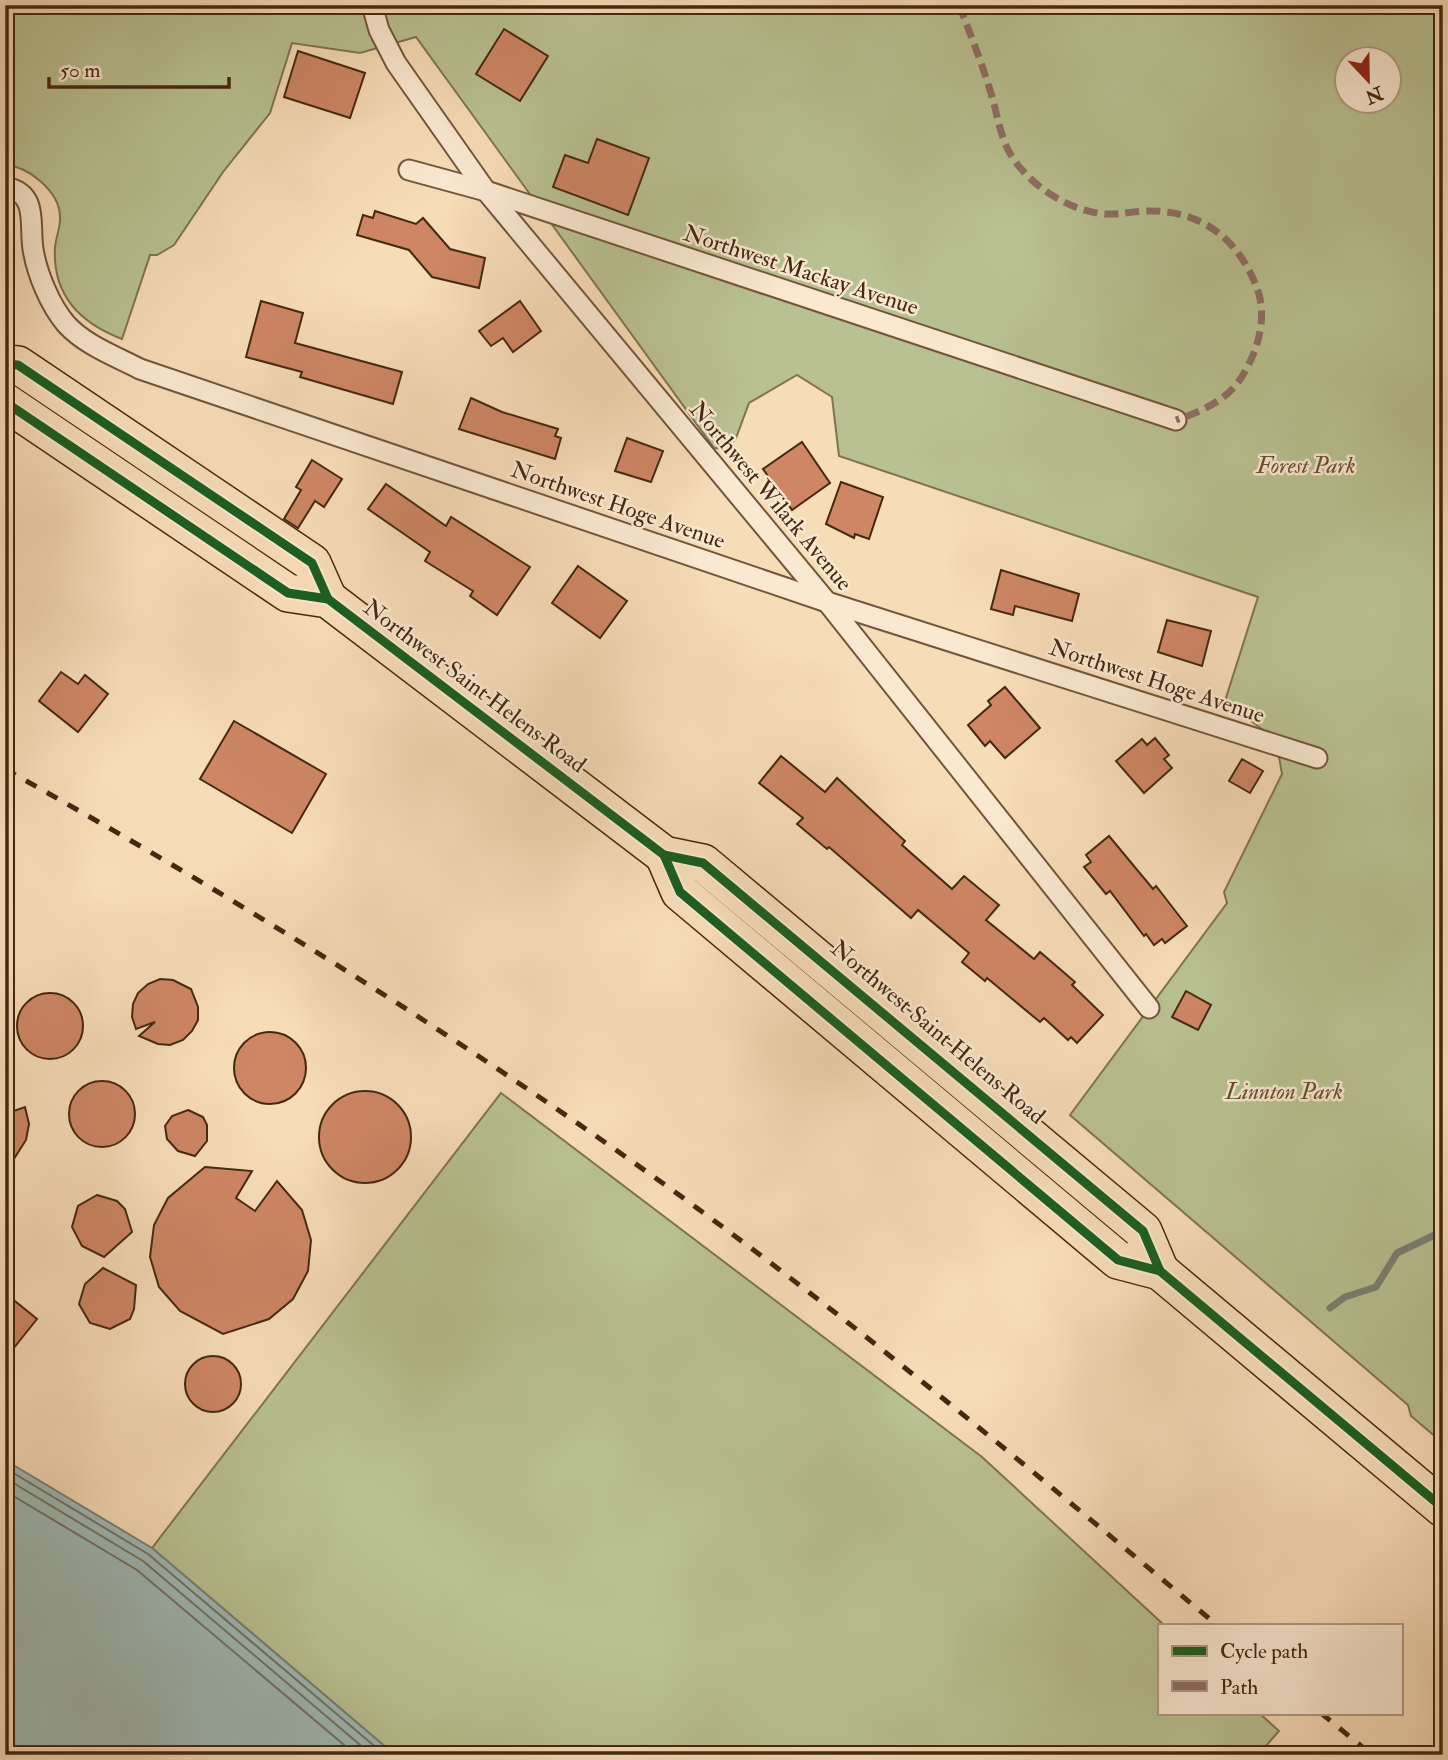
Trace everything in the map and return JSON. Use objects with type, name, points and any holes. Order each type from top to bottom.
[{"type":"highway","name":"Northwest Saint Helens Road","points":[[5,364],[18,365],[312,563],[328,599],[664,855],[703,863],[855,987],[1143,1231],[1160,1270],[1443,1508]]},
{"type":"highway","name":"Northwest Saint Helens Road","points":[[5,402],[288,593],[328,599]]},
{"type":"street","name":"Northwest Wilark Avenue","points":[[372,5],[379,30],[396,63],[486,191],[827,602],[1149,1008]]},
{"type":"street","name":"Northwest Mackay Avenue","points":[[410,170],[486,191],[1176,420]]},
{"type":"street","name":"Northwest Hoge Avenue","points":[[5,187],[15,189],[28,202],[32,213],[33,250],[49,297],[66,324],[90,344],[130,364],[827,602],[1317,758]]},
{"type":"green space","points":[[5,5],[1443,5],[1443,1443],[1411,1416],[1408,1405],[1070,1115],[1227,903],[1224,892],[1282,774],[1276,740],[1225,701],[1258,597],[839,456],[832,397],[797,375],[749,403],[736,438],[727,449],[714,448],[416,37],[360,53],[292,43],[270,113],[223,172],[174,245],[157,255],[150,255],[122,339],[93,325],[72,305],[64,293],[55,264],[60,220],[58,207],[41,182],[14,166],[5,165]]},
{"type":"green space","points":[[501,1093],[982,1457],[1163,1624],[1158,1624],[1158,1714],[1260,1714],[1279,1731],[1258,1755],[395,1755],[152,1548]]},
{"type":"water","points":[[5,1460],[152,1548],[395,1755],[5,1755]]},
{"type":"building","points":[[504,29],[548,56],[520,101],[476,74]]},
{"type":"building","points":[[298,51],[365,73],[350,118],[284,97]]},
{"type":"building","points":[[597,139],[649,158],[628,215],[553,187],[565,155],[588,163]]},
{"type":"building","points":[[375,211],[416,224],[423,218],[450,249],[485,258],[479,288],[432,277],[409,250],[357,235],[363,215],[373,218]]},
{"type":"building","points":[[261,301],[303,313],[295,343],[402,372],[393,404],[300,377],[302,372],[246,357]]},
{"type":"building","points":[[520,301],[541,331],[513,352],[503,338],[491,346],[479,331]]},
{"type":"building","points":[[471,398],[502,412],[558,429],[555,436],[561,438],[555,459],[459,429]]},
{"type":"building","points":[[627,438],[663,451],[651,482],[615,471]]},
{"type":"building","points":[[802,442],[830,483],[792,510],[763,469]]},
{"type":"building","points":[[312,460],[342,479],[324,507],[315,501],[298,528],[284,519],[301,490],[296,487]]},
{"type":"building","points":[[841,482],[883,497],[869,539],[855,534],[854,538],[826,524]]},
{"type":"building","points":[[386,484],[446,526],[451,517],[530,567],[497,615],[470,596],[473,591],[425,561],[430,552],[368,509]]},
{"type":"building","points":[[578,566],[627,601],[600,638],[552,603]]},
{"type":"building","points":[[1001,570],[1079,594],[1072,621],[1015,606],[1013,615],[991,609]]},
{"type":"building","points":[[1167,620],[1211,631],[1202,666],[1158,652]]},
{"type":"building","points":[[61,672],[78,684],[85,675],[108,694],[78,732],[39,701]]},
{"type":"building","points":[[1005,687],[1040,728],[1005,758],[990,741],[985,746],[968,725],[991,705],[988,701]]},
{"type":"building","points":[[234,721],[326,774],[292,833],[200,779]]},
{"type":"building","points":[[1155,738],[1169,755],[1164,759],[1172,768],[1144,793],[1116,761],[1142,739],[1147,745]]},
{"type":"building","points":[[781,756],[825,792],[837,778],[905,841],[902,845],[952,889],[964,876],[999,905],[986,920],[1034,959],[1040,952],[1075,982],[1072,985],[1103,1015],[1077,1043],[1071,1037],[1068,1040],[1044,1018],[1040,1022],[987,978],[985,981],[962,962],[969,953],[918,910],[911,918],[829,847],[827,849],[797,824],[803,818],[759,783]]},
{"type":"building","points":[[1242,759],[1263,771],[1250,793],[1229,781]]},
{"type":"building","points":[[1109,836],[1153,889],[1156,886],[1187,926],[1165,943],[1162,939],[1154,945],[1146,934],[1144,936],[1110,891],[1106,894],[1084,867],[1091,862],[1086,855]]},
{"type":"building","points":[[160,979],[173,980],[191,989],[198,1007],[198,1020],[192,1031],[183,1040],[170,1045],[158,1044],[139,1036],[155,1022],[136,1029],[132,1017],[133,1004],[138,993],[148,984]]},
{"type":"building","points":[[1186,991],[1211,1005],[1198,1030],[1172,1017]]},
{"type":"building","points":[[50,993],[63,996],[73,1003],[80,1013],[83,1026],[80,1039],[73,1049],[63,1056],[50,1059],[37,1056],[27,1049],[20,1039],[17,1026],[20,1013],[27,1003],[37,996]]},
{"type":"building","points":[[270,1032],[290,1038],[300,1048],[306,1068],[300,1088],[290,1098],[270,1104],[250,1098],[240,1088],[234,1068],[240,1048],[250,1038]]},
{"type":"building","points":[[102,1081],[115,1084],[125,1091],[132,1101],[135,1114],[132,1127],[125,1137],[115,1144],[102,1147],[89,1144],[79,1137],[72,1127],[69,1114],[72,1101],[79,1091],[89,1084]]},
{"type":"building","points":[[365,1091],[383,1094],[398,1104],[408,1119],[411,1137],[408,1155],[398,1170],[383,1180],[365,1183],[347,1180],[332,1170],[322,1155],[319,1137],[322,1119],[332,1104],[347,1094]]},
{"type":"building","points":[[25,1107],[29,1124],[26,1140],[5,1173],[5,1114]]},
{"type":"building","points":[[188,1110],[203,1117],[207,1125],[207,1141],[195,1156],[178,1151],[167,1139],[165,1126],[172,1116]]},
{"type":"building","points":[[205,1167],[252,1171],[236,1198],[255,1211],[277,1181],[302,1210],[311,1240],[308,1271],[293,1299],[269,1319],[223,1334],[180,1311],[159,1287],[150,1257],[154,1225],[168,1198]]},
{"type":"building","points":[[97,1195],[117,1201],[125,1209],[132,1232],[104,1257],[82,1246],[72,1227],[78,1206]]},
{"type":"building","points":[[103,1268],[136,1285],[134,1309],[130,1319],[110,1329],[90,1323],[79,1304],[85,1284]]},
{"type":"building","points":[[5,1293],[37,1319],[5,1359]]},
{"type":"building","points":[[213,1356],[224,1358],[233,1364],[239,1373],[239,1395],[233,1404],[224,1410],[213,1412],[202,1410],[193,1404],[187,1395],[185,1384],[187,1373],[193,1364],[202,1358]]},
{"type":"waterway","points":[[1330,1308],[1345,1297],[1376,1287],[1397,1253],[1443,1231]]},
{"type":"railway","points":[[5,769],[180,869],[352,974],[604,1141],[755,1251],[889,1355],[1216,1624]]},
{"type":"railway","points":[[1322,1714],[1372,1755]]},
{"type":"marked path","points":[[959,5],[987,79],[1005,143],[1016,162],[1031,179],[1057,198],[1087,211],[1109,214],[1163,212],[1197,220],[1225,239],[1247,266],[1261,307],[1260,332],[1253,356],[1241,378],[1221,399],[1176,420]]},
{"type":"cycle path","points":[[5,364],[18,365],[312,563],[328,599]]},
{"type":"cycle path","points":[[5,402],[288,593],[328,599],[664,855],[703,863],[1143,1231],[1160,1271]]},
{"type":"cycle path","points":[[664,855],[680,892],[1118,1260],[1160,1271],[1443,1508]]},
{"type":"park label","name":"Forest Park","points":[[1306,465]]},
{"type":"park label","name":"Linnton Park","points":[[1284,1091]]}]
